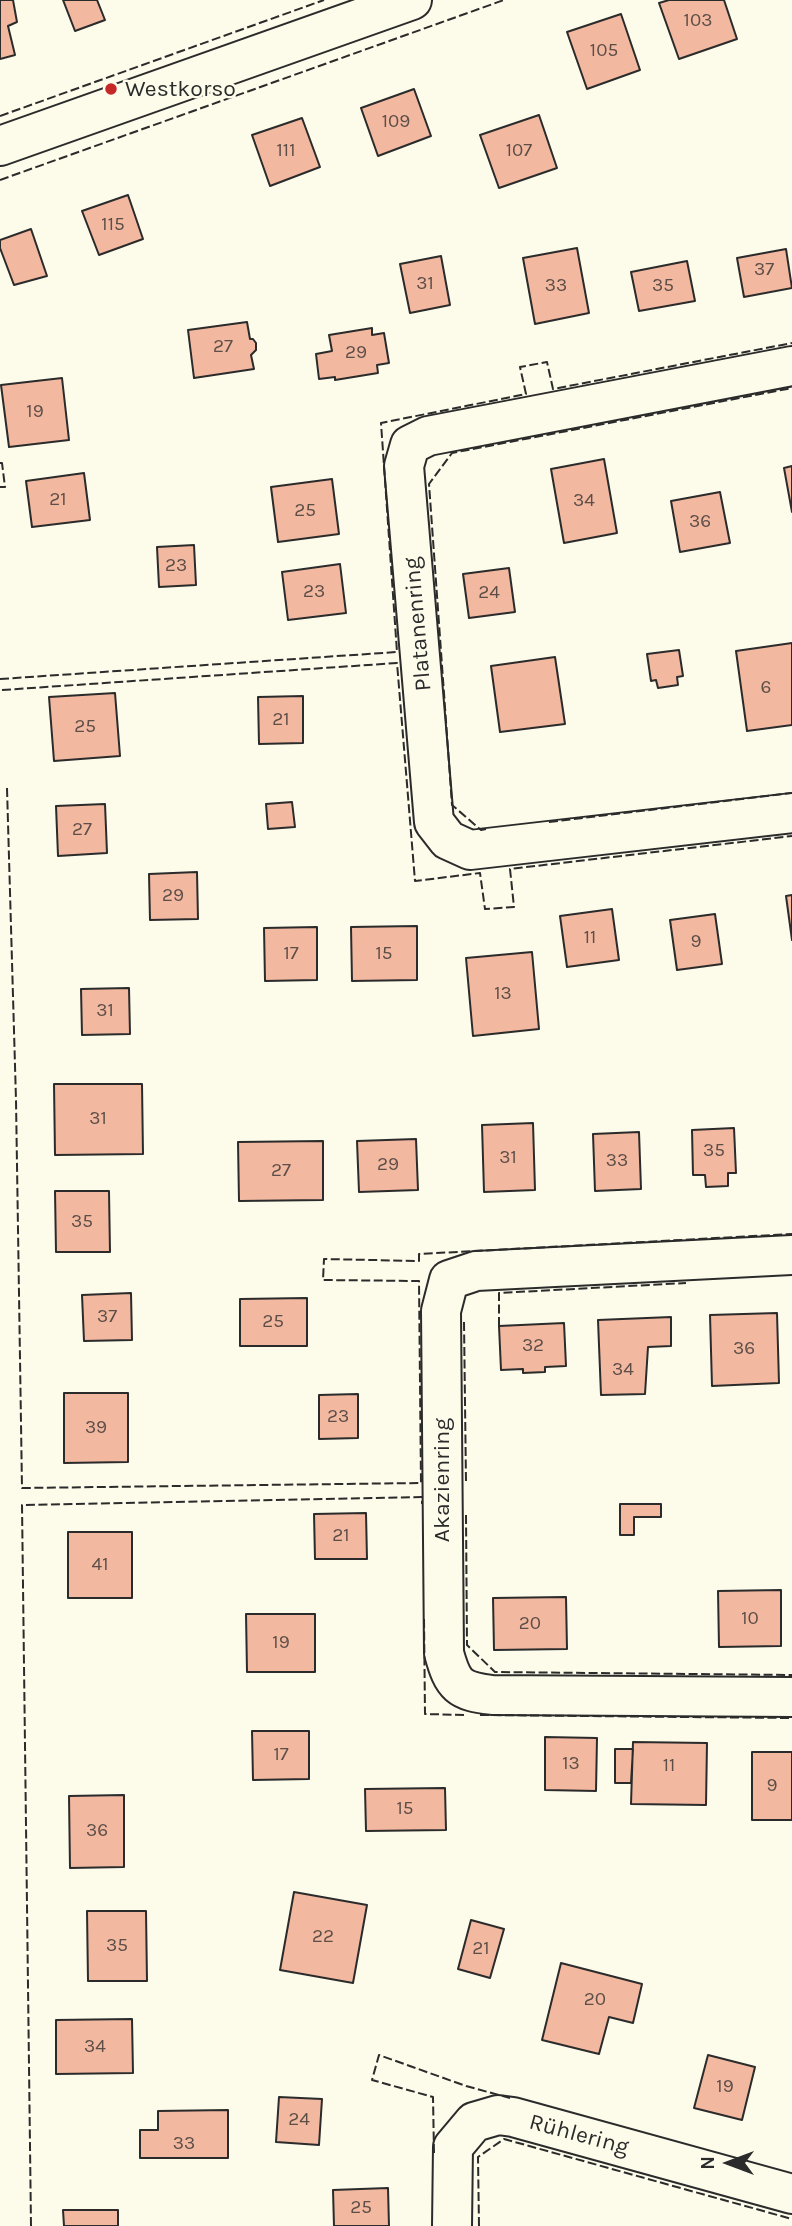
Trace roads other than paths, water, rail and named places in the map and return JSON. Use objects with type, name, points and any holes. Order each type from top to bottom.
[{"type":"street","points":[[0,146],[412,0]]},
{"type":"street","name":"Platanenring","points":[[792,366],[428,436],[410,445],[404,467],[434,822],[448,840],[470,850],[792,813]]},
{"type":"street","name":"Akazienring","points":[[792,1255],[476,1271],[449,1280],[441,1311],[441,1509],[443,1653],[450,1676],[467,1691],[492,1695],[792,1697]]},
{"type":"street","name":"Rühlering","points":[[452,2226],[453,2147],[474,2122],[498,2115],[792,2194]]},
{"type":"place","name":"Westkorso","points":[[111,89]]}]
